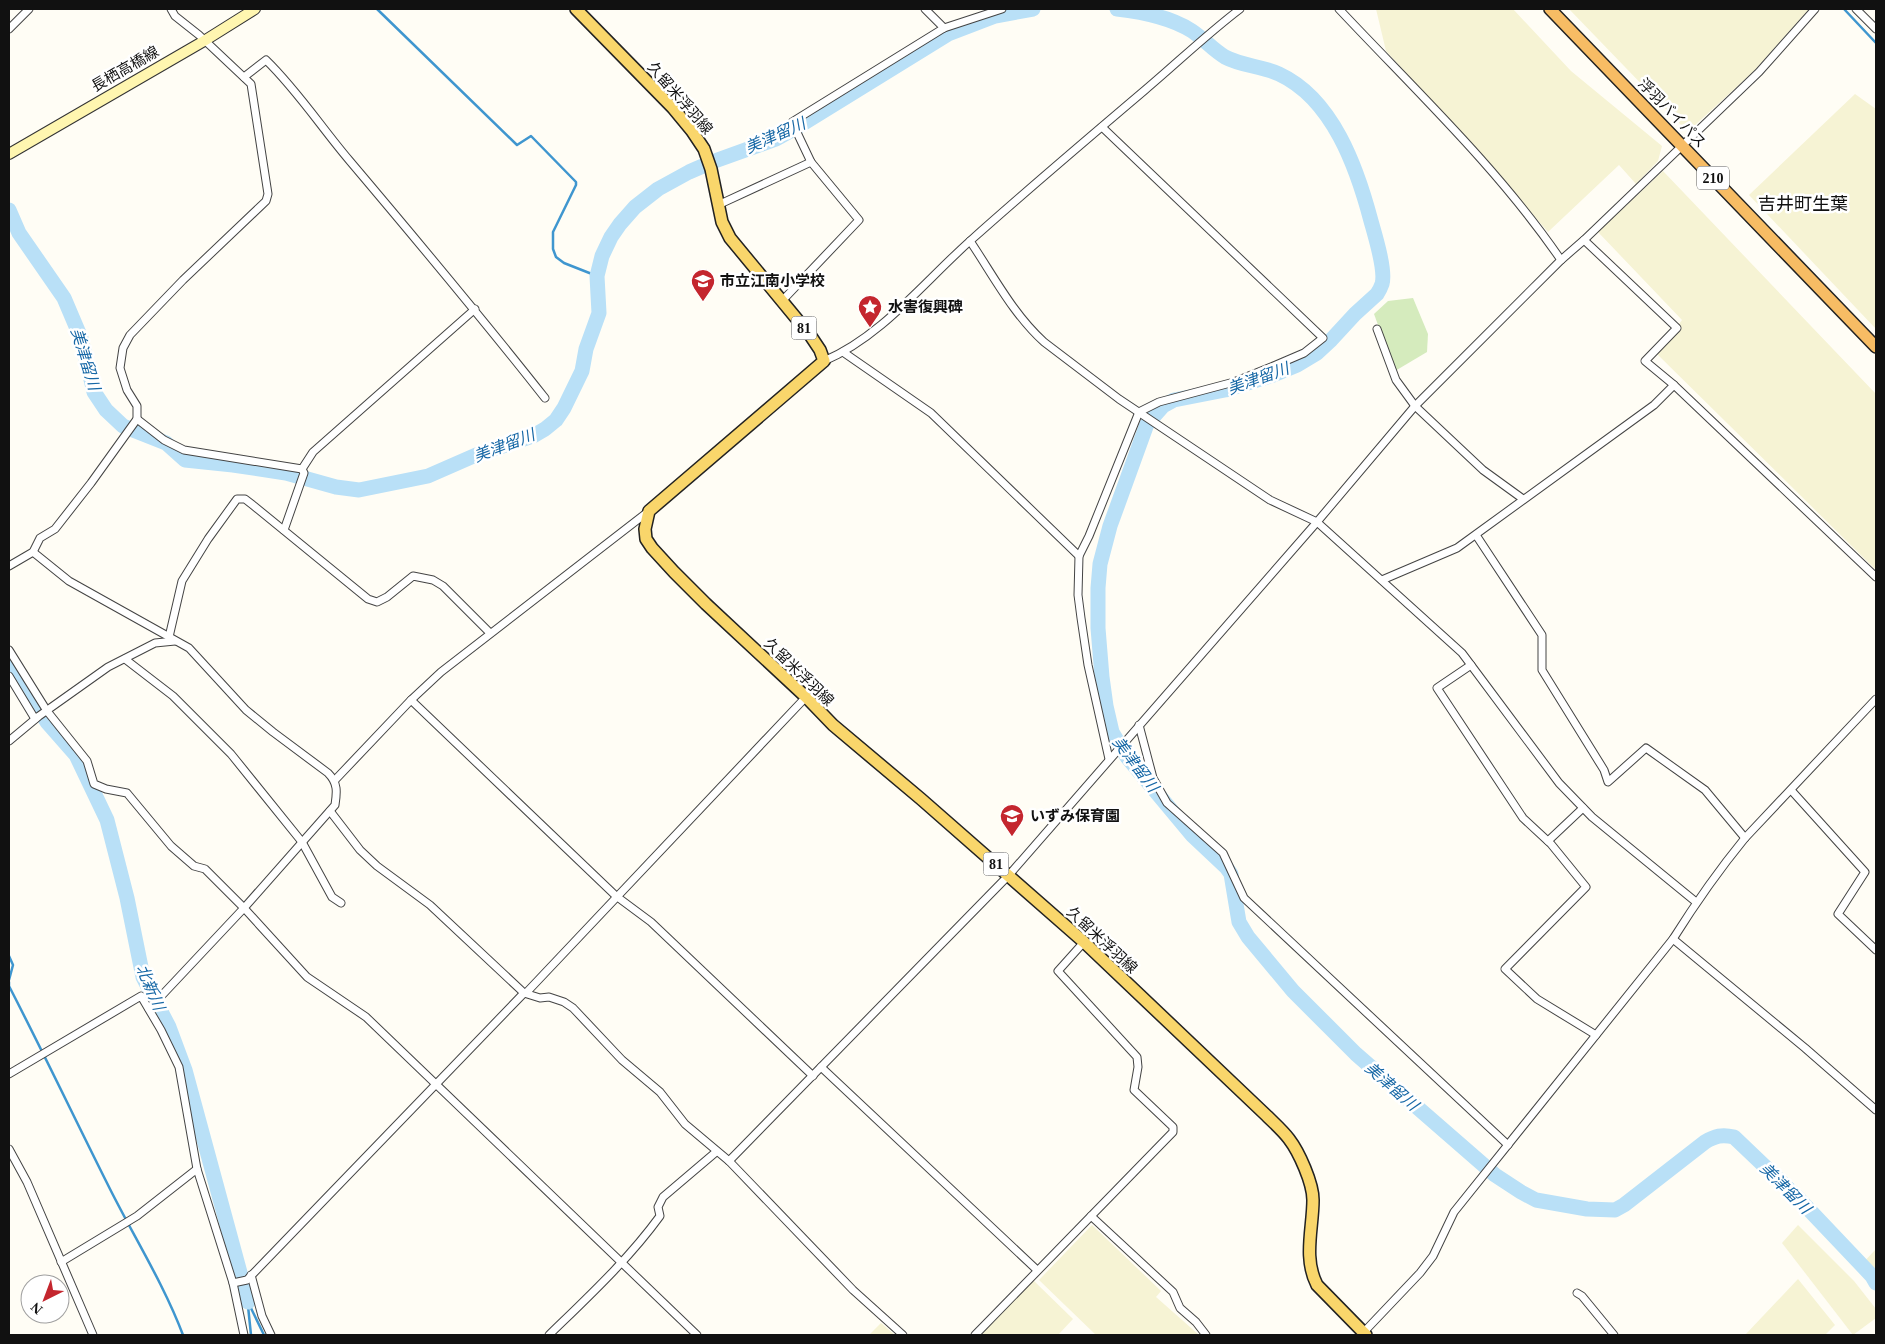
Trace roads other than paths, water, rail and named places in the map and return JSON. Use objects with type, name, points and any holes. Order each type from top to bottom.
[{"type":"highway","name":"浮羽バイパス","points":[[1550,9],[1876,347]]},
{"type":"main road","name":"長栖高橋線","points":[[12,153],[204,41],[255,9]]},
{"type":"main road","name":"久留米浮羽線","points":[[576,9],[673,108],[692,131],[704,149],[711,169],[722,222],[730,238],[810,335],[820,350],[824,361]]},
{"type":"main road","name":"81","points":[[649,511],[824,361]]},
{"type":"main road","name":"久留米浮羽線","points":[[649,511],[645,529],[646,538],[652,548],[706,604],[833,726],[1084,942],[1289,1139],[1307,1175],[1313,1198],[1309,1260],[1312,1276],[1317,1284],[1364,1334]]},
{"type":"street","points":[[9,29],[29,9]]},
{"type":"street","points":[[9,566],[33,552],[40,538],[54,528],[92,483],[135,421],[137,406],[127,390],[120,368],[123,348],[130,335],[183,280],[266,201],[268,194],[251,84],[174,16],[171,9]]},
{"type":"street","points":[[925,9],[944,28]]},
{"type":"street","points":[[781,302],[860,220],[811,162],[792,122],[944,28],[1002,9]]},
{"type":"street","points":[[824,361],[843,352],[885,322],[970,241],[1222,22],[1240,9]]},
{"type":"street","points":[[1339,9],[1453,128],[1535,221],[1561,260]]},
{"type":"street","points":[[729,1161],[1009,876],[1317,522],[1415,406],[1561,260],[1759,72],[1815,9]]},
{"type":"street","points":[[1856,9],[1876,29]]},
{"type":"street","points":[[244,77],[266,60],[280,74],[332,140],[475,309],[545,398]]},
{"type":"street","points":[[1102,127],[1323,338],[1304,353],[1259,372],[1234,382],[1159,402],[1141,413],[1079,556],[1078,595],[1088,665],[1109,759]]},
{"type":"street","points":[[718,205],[811,162]]},
{"type":"street","points":[[1584,240],[1677,328],[1645,361],[1674,385],[1876,577]]},
{"type":"street","points":[[970,241],[1010,302],[1034,332],[1066,360],[1270,500],[1317,522],[1382,580],[1462,653],[1560,784],[1583,808],[1696,902]]},
{"type":"street","points":[[284,530],[303,471],[313,452],[475,309]]},
{"type":"street","points":[[1377,328],[1396,380],[1415,406],[1483,470],[1523,499]]},
{"type":"street","points":[[843,352],[930,413],[1079,556]]},
{"type":"street","points":[[1382,580],[1457,548],[1654,405],[1674,385]]},
{"type":"street","points":[[135,421],[164,440],[184,450],[303,471]]},
{"type":"street","points":[[172,639],[182,581],[208,539],[237,499],[245,500],[368,599],[377,602],[387,597],[413,576],[433,580],[443,586],[490,633]]},
{"type":"street","points":[[335,780],[441,672],[649,511]]},
{"type":"street","points":[[1476,535],[1542,635],[1542,670],[1604,770],[1608,782],[1646,748],[1704,790],[1745,838]]},
{"type":"street","points":[[33,552],[68,581],[189,648],[246,710],[335,780],[337,794],[335,805],[244,908],[151,1007]]},
{"type":"street","points":[[9,741],[37,717],[108,667],[155,643],[172,639]]},
{"type":"street","points":[[9,650],[47,711],[86,761],[94,784],[106,789],[127,793],[171,846],[194,866],[205,869],[307,976],[366,1017],[698,1335]]},
{"type":"street","points":[[125,659],[172,696],[232,754],[302,842],[332,897],[341,903]]},
{"type":"street","points":[[1471,665],[1437,688],[1523,818],[1548,841],[1586,887],[1505,969],[1537,999],[1596,1035]]},
{"type":"street","points":[[9,676],[37,717]]},
{"type":"street","points":[[235,1282],[249,1278],[436,1082],[525,993],[806,698]]},
{"type":"street","points":[[1364,1334],[1420,1273],[1433,1256],[1454,1212],[1673,939],[1696,902],[1745,838],[1876,699]]},
{"type":"street","points":[[412,700],[616,896],[651,922],[813,1076]]},
{"type":"street","points":[[1140,726],[1153,778],[1167,803],[1222,854],[1244,898],[1508,1145]]},
{"type":"street","points":[[1791,790],[1865,872],[1838,914],[1876,950]]},
{"type":"street","points":[[1548,841],[1583,808]]},
{"type":"street","points":[[330,811],[366,855],[430,905],[525,993],[564,1002],[573,1008],[622,1060],[660,1092],[685,1124],[729,1161],[853,1290],[903,1335]]},
{"type":"street","points":[[1673,939],[1805,1048],[1876,1110]]},
{"type":"street","points":[[975,1335],[1172,1132],[1173,1127],[1134,1090],[1138,1066],[1137,1057],[1058,970],[1084,942]]},
{"type":"street","points":[[9,1074],[140,996],[151,1007],[179,1066],[197,1169],[235,1282],[244,1335]]},
{"type":"street","points":[[821,1067],[1037,1270]]},
{"type":"street","points":[[9,1149],[27,1182],[93,1335]]},
{"type":"street","points":[[549,1335],[622,1263],[644,1238],[660,1216],[658,1207],[663,1197],[716,1152]]},
{"type":"street","points":[[61,1262],[133,1218],[197,1169]]},
{"type":"street","points":[[1091,1216],[1173,1292],[1180,1308],[1196,1322],[1206,1335]]},
{"type":"street","points":[[249,1278],[262,1316],[271,1335]]},
{"type":"street","points":[[1577,1293],[1582,1296],[1614,1335]]},
{"type":"waterway","points":[[377,9],[517,145],[531,136],[576,182],[553,232],[553,249],[556,257],[564,263],[597,276]]},
{"type":"waterway","name":"美津留川","points":[[9,210],[19,233],[64,298],[81,338],[94,392],[106,410],[123,426],[166,443],[185,460],[286,473],[336,487],[359,490],[428,476],[476,455],[533,436],[556,420],[582,371],[586,349],[599,313],[597,276],[602,256],[620,224],[635,207],[658,189],[712,162],[776,139],[948,34],[995,16],[1033,9]]},
{"type":"waterway","name":"美津留川","points":[[1117,9],[1156,16],[1184,26],[1225,57],[1279,74],[1298,85],[1314,100],[1340,137],[1350,158],[1365,200],[1377,244],[1383,278],[1382,285],[1377,294],[1317,353],[1297,365],[1273,375],[1225,390],[1174,400],[1163,406],[1147,424],[1110,526],[1100,564],[1098,628],[1102,677],[1112,732],[1127,757],[1192,835],[1231,874],[1239,922],[1248,937],[1293,991],[1356,1054],[1495,1175],[1536,1200],[1587,1209],[1615,1210],[1705,1142],[1719,1136],[1734,1137],[1798,1198],[1872,1276],[1876,1283]]},
{"type":"waterway","points":[[1844,9],[1876,43]]},
{"type":"waterway","name":"北新川","points":[[9,662],[47,722],[76,755],[107,820],[127,898],[143,977],[169,1027],[185,1070],[248,1302]]},
{"type":"waterway","points":[[9,956],[13,965],[9,980]]},
{"type":"waterway","points":[[9,982],[9,986],[107,1183],[157,1277],[183,1335]]},
{"type":"waterway","points":[[248,1302],[264,1335]]},
{"type":"waterway","points":[[248,1306],[251,1335]]},
{"type":"place","name":"市立江南小学校","points":[[703,302]]},
{"type":"place","name":"水害復興碑","points":[[870,328]]},
{"type":"place","name":"いずみ保育園","points":[[1012,837]]},
{"type":"district","name":"吉井町生葉","points":[[1803,204]]}]
